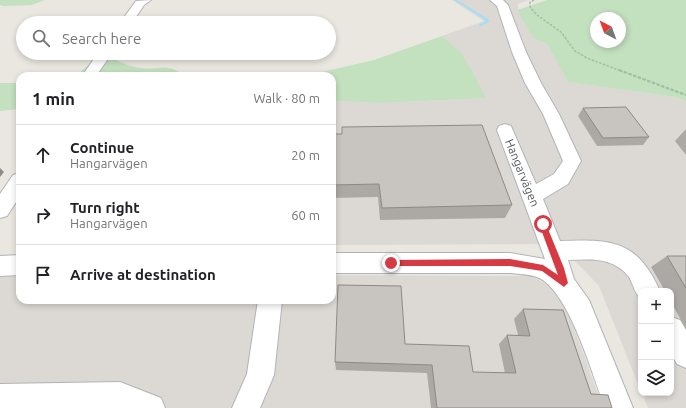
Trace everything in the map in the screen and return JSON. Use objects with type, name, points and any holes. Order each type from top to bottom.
[{"type":"street","points":[[131,16],[140,3],[146,0]]},
{"type":"street","points":[[503,2],[519,52],[533,82],[551,114],[572,161],[562,179],[532,196]]},
{"type":"street","points":[[93,72],[100,60]]},
{"type":"street","name":"Hangarvägen","points":[[505,130],[554,251],[564,283],[580,308],[619,408]]},
{"type":"street","points":[[0,210],[16,186]]},
{"type":"street","points":[[554,251],[597,250],[620,255],[635,268],[646,288]]},
{"type":"street","name":"Hangarvägen","points":[[336,263],[510,263],[543,268],[564,283]]},
{"type":"street","points":[[0,266],[16,265]]},
{"type":"street","points":[[246,408],[260,376],[269,304]]},
{"type":"street","points":[[674,334],[686,355]]},
{"type":"street","points":[[0,398],[120,396],[151,408]]},
{"type":"path","points":[[534,0],[530,2],[530,7],[561,32],[575,51],[587,58],[686,96]]},
{"type":"shaded area","points":[[452,0],[529,0],[518,4],[518,10],[533,38],[547,44],[569,82],[676,97],[686,102],[686,408],[648,408],[643,396],[674,396],[674,288],[638,288],[638,384],[599,286],[572,258],[537,244],[336,245],[336,101],[383,103],[485,98],[473,72],[461,52],[442,36],[484,21]]},
{"type":"shaded area","points":[[0,274],[16,274],[16,304],[336,304],[336,275],[532,276],[550,287],[565,303],[603,408],[0,408]]},
{"type":"green space","points":[[0,0],[45,0],[32,5],[3,6],[0,5]]},
{"type":"green space","points":[[547,0],[686,0],[686,102],[676,97],[568,82],[547,44],[533,38],[517,10]]},
{"type":"green space","points":[[442,36],[461,52],[486,98],[383,103],[336,101],[336,72],[322,72],[374,60]]},
{"type":"green space","points":[[95,60],[117,60],[141,68],[170,68],[179,72],[81,72]]},
{"type":"green space","points":[[0,83],[16,83],[16,109],[0,111]]},
{"type":"building","points":[[626,107],[649,137],[603,138],[583,108]]},
{"type":"building","points":[[482,125],[512,205],[382,208],[379,184],[336,185],[336,134],[342,134],[342,127]]},
{"type":"building","points":[[667,256],[686,256],[686,288]]},
{"type":"building","points":[[338,285],[401,286],[405,344],[469,346],[473,372],[516,373],[507,335],[530,336],[523,309],[563,310],[591,394],[608,395],[612,408],[437,408],[432,365],[335,362]]},
{"type":"waterway","points":[[455,0],[487,20],[487,22],[480,25]]},
{"type":"route","points":[[391,263],[510,263],[543,268],[564,283],[560,268],[543,224]]}]
